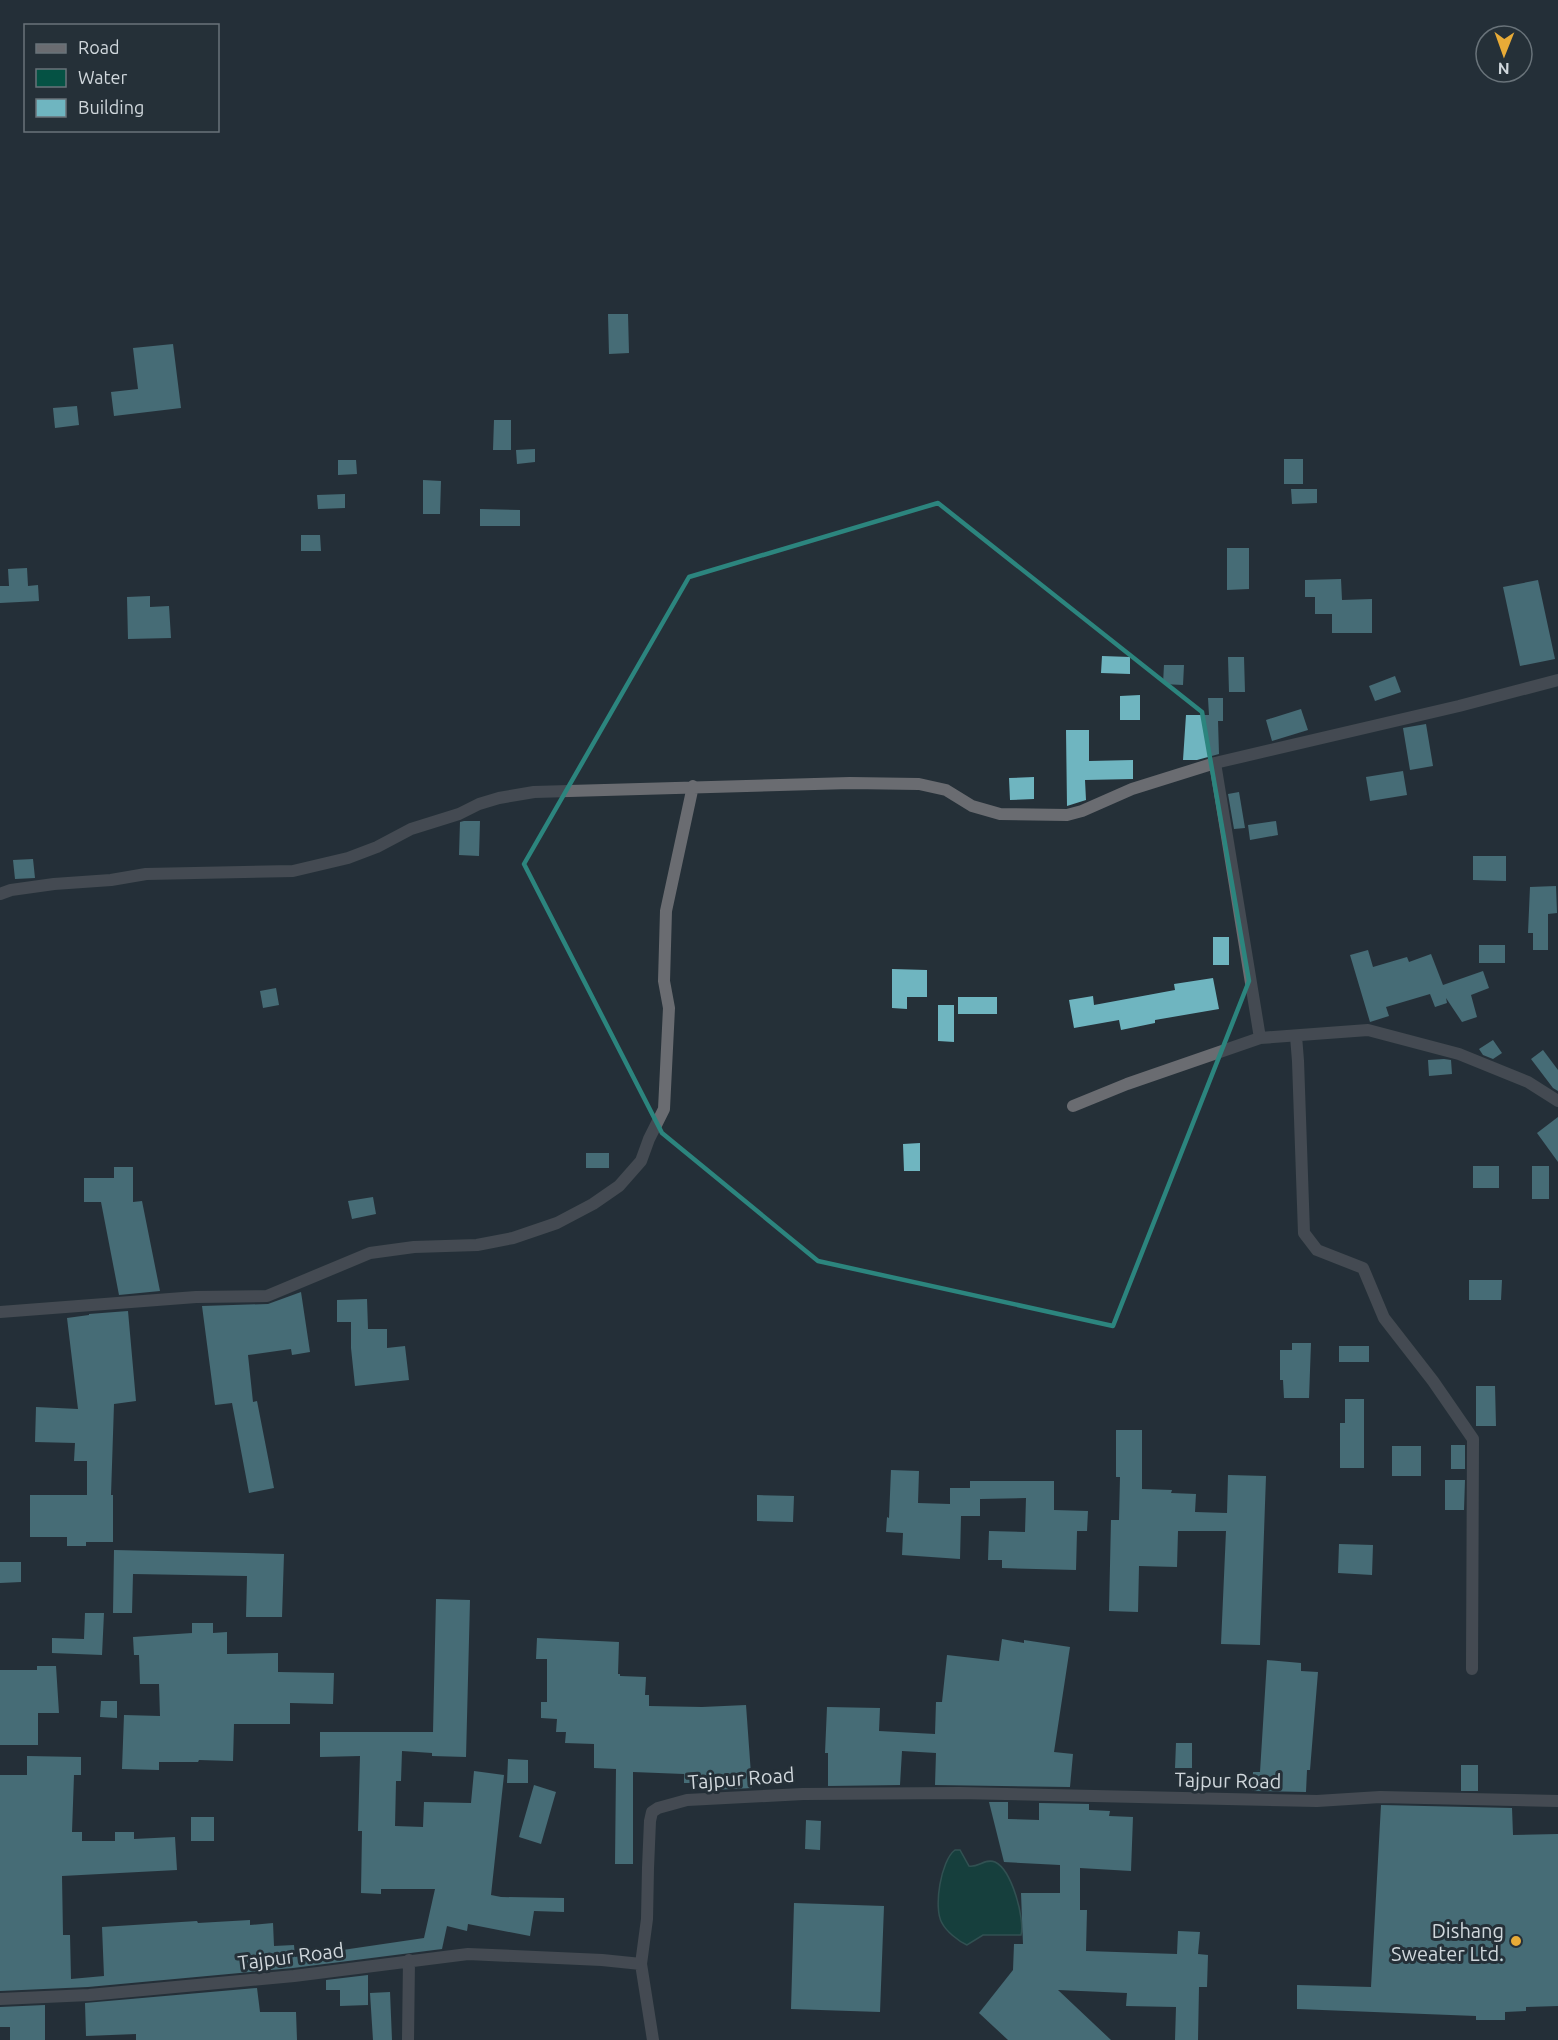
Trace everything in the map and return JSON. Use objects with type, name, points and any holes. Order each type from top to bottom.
[{"type":"street","points":[[0,894],[11,890],[54,884],[111,880],[146,874],[293,871],[348,858],[377,848],[411,829],[505,797],[534,792],[693,786],[920,784],[946,790],[972,806],[1000,814],[1067,815],[1082,811],[1132,789],[1215,763],[1459,706],[1558,680]]},
{"type":"street","points":[[1215,763],[1260,1038]]},
{"type":"street","points":[[0,1312],[196,1297],[267,1296],[370,1253],[414,1247],[477,1245],[513,1238],[557,1223],[593,1204],[619,1186],[641,1161],[664,1109],[669,1008],[664,981],[666,911],[693,786]]},
{"type":"street","points":[[1074,1106],[1127,1084],[1260,1038],[1368,1030],[1459,1054],[1528,1082],[1558,1101]]},
{"type":"street","points":[[1296,1036],[1304,1233],[1317,1250],[1363,1268],[1384,1318],[1433,1381],[1473,1438],[1472,1669]]},
{"type":"street","name":"Tajpur Road","points":[[0,2000],[240,1982],[468,1954],[641,1964],[647,1919],[652,1812],[658,1808],[687,1800],[803,1794],[970,1793],[1294,1801],[1380,1797],[1558,1801]]},
{"type":"street","points":[[408,2040],[409,1960]]},
{"type":"street","points":[[641,1964],[653,2040]]},
{"type":"highlighted area","points":[[938,503],[1202,712],[1249,981],[1113,1326],[818,1261],[662,1133],[524,864],[689,577]]},
{"type":"water","points":[[955,1850],[960,1850],[969,1866],[991,1861],[1001,1867],[1016,1895],[1021,1918],[1021,1935],[983,1935],[967,1945],[953,1936],[944,1926],[939,1916],[938,1896],[942,1874],[950,1855]]},
{"type":"building","points":[[608,314],[628,314],[629,353],[609,354]]},
{"type":"building","points":[[173,344],[181,408],[114,416],[111,392],[138,389],[133,348]]},
{"type":"building","points":[[77,406],[79,425],[55,428],[53,408]]},
{"type":"building","points":[[494,420],[511,420],[511,450],[493,450]]},
{"type":"building","points":[[535,449],[535,462],[517,464],[516,450]]},
{"type":"building","points":[[1284,459],[1303,459],[1303,484],[1284,484]]},
{"type":"building","points":[[338,460],[356,460],[357,474],[338,475]]},
{"type":"building","points":[[423,480],[441,481],[440,514],[423,514]]},
{"type":"building","points":[[1291,489],[1317,489],[1317,503],[1292,504]]},
{"type":"building","points":[[345,494],[345,508],[318,509],[317,495]]},
{"type":"building","points":[[480,509],[520,510],[520,526],[480,526]]},
{"type":"building","points":[[301,535],[320,535],[321,551],[301,551]]},
{"type":"building","points":[[1227,548],[1249,548],[1249,589],[1227,590]]},
{"type":"building","points":[[27,568],[28,586],[38,585],[39,601],[0,603],[0,586],[9,586],[8,569]]},
{"type":"building","points":[[1341,579],[1342,600],[1372,599],[1372,633],[1332,633],[1332,614],[1315,614],[1315,597],[1305,597],[1305,580]]},
{"type":"building","points":[[1538,580],[1555,659],[1520,666],[1503,587]]},
{"type":"building","points":[[150,596],[150,607],[169,606],[171,638],[128,639],[127,597]]},
{"type":"building","points":[[1102,656],[1130,657],[1130,674],[1101,673]]},
{"type":"building","points":[[1228,657],[1244,657],[1245,692],[1229,692]]},
{"type":"building","points":[[1164,665],[1184,665],[1183,685],[1163,684]]},
{"type":"building","points":[[1395,676],[1401,692],[1375,701],[1369,686]]},
{"type":"building","points":[[1140,695],[1140,720],[1120,720],[1120,696]]},
{"type":"building","points":[[1208,698],[1223,698],[1223,721],[1218,721],[1219,754],[1197,760],[1183,760],[1186,715],[1209,715]]},
{"type":"building","points":[[1301,709],[1308,730],[1272,741],[1266,720]]},
{"type":"building","points":[[1426,724],[1433,766],[1410,770],[1403,728]]},
{"type":"building","points":[[1066,730],[1089,730],[1089,761],[1133,760],[1133,779],[1085,780],[1086,800],[1067,806]]},
{"type":"building","points":[[1403,771],[1407,795],[1370,801],[1366,777]]},
{"type":"building","points":[[1034,777],[1034,799],[1010,800],[1009,778]]},
{"type":"building","points":[[1239,792],[1245,828],[1234,829],[1228,794]]},
{"type":"building","points":[[480,821],[479,856],[459,855],[460,822]]},
{"type":"building","points":[[1276,821],[1278,835],[1250,840],[1248,825]]},
{"type":"building","points":[[1473,856],[1506,856],[1506,881],[1473,880]]},
{"type":"building","points":[[33,859],[35,878],[15,879],[13,860]]},
{"type":"building","points":[[1556,886],[1557,913],[1548,914],[1548,950],[1533,950],[1533,933],[1528,933],[1530,887]]},
{"type":"building","points":[[1213,937],[1229,937],[1229,965],[1213,965]]},
{"type":"building","points":[[1479,945],[1505,945],[1505,963],[1479,963]]},
{"type":"building","points":[[1368,950],[1373,967],[1407,957],[1409,962],[1431,954],[1443,985],[1483,971],[1489,988],[1471,995],[1477,1017],[1462,1022],[1446,998],[1447,1003],[1435,1007],[1430,994],[1386,1007],[1389,1016],[1370,1022],[1350,955]]},
{"type":"building","points":[[892,969],[927,970],[927,997],[907,997],[907,1009],[892,1008]]},
{"type":"building","points":[[1213,978],[1219,1009],[1155,1020],[1155,1023],[1121,1030],[1119,1020],[1074,1028],[1069,1000],[1093,996],[1094,1005],[1175,990],[1174,984]]},
{"type":"building","points":[[276,988],[279,1005],[263,1008],[260,991]]},
{"type":"building","points":[[958,997],[997,997],[997,1014],[958,1014]]},
{"type":"building","points":[[938,1005],[954,1005],[954,1042],[938,1041]]},
{"type":"building","points":[[1493,1040],[1502,1053],[1493,1059],[1483,1055],[1479,1049]]},
{"type":"building","points":[[1543,1050],[1558,1070],[1558,1091],[1553,1088],[1531,1059]]},
{"type":"building","points":[[1428,1060],[1451,1060],[1452,1074],[1429,1076]]},
{"type":"building","points":[[1558,1117],[1558,1162],[1537,1133]]},
{"type":"building","points":[[920,1143],[920,1171],[904,1171],[903,1144]]},
{"type":"building","points":[[586,1153],[609,1153],[609,1168],[586,1168]]},
{"type":"building","points":[[1473,1166],[1499,1166],[1499,1188],[1473,1188]]},
{"type":"building","points":[[1532,1166],[1549,1166],[1549,1199],[1532,1199]]},
{"type":"building","points":[[114,1167],[133,1167],[133,1202],[142,1201],[160,1291],[119,1295],[101,1202],[84,1202],[84,1178],[114,1178]]},
{"type":"building","points":[[373,1197],[376,1214],[352,1219],[348,1201]]},
{"type":"building","points":[[1469,1280],[1502,1280],[1501,1300],[1469,1300]]},
{"type":"building","points":[[301,1292],[310,1352],[292,1355],[291,1349],[248,1355],[253,1402],[257,1401],[274,1488],[249,1493],[232,1403],[215,1405],[202,1306],[268,1304]]},
{"type":"building","points":[[367,1299],[368,1329],[387,1329],[387,1348],[405,1346],[409,1380],[355,1386],[351,1322],[337,1322],[337,1300]]},
{"type":"building","points":[[128,1311],[136,1401],[114,1404],[111,1495],[113,1495],[113,1542],[86,1542],[86,1546],[67,1546],[67,1537],[30,1537],[30,1495],[87,1495],[87,1461],[74,1461],[75,1443],[35,1442],[36,1407],[78,1409],[67,1318]]},
{"type":"building","points":[[1292,1343],[1311,1343],[1309,1398],[1284,1398],[1283,1380],[1280,1380],[1280,1350],[1292,1350]]},
{"type":"building","points":[[1339,1346],[1369,1346],[1369,1362],[1339,1362]]},
{"type":"building","points":[[1476,1386],[1495,1386],[1496,1426],[1476,1426]]},
{"type":"building","points":[[1345,1399],[1364,1399],[1364,1468],[1340,1468],[1340,1423],[1345,1423]]},
{"type":"building","points":[[1116,1430],[1142,1430],[1142,1489],[1196,1494],[1195,1512],[1227,1513],[1228,1475],[1266,1476],[1260,1645],[1221,1644],[1226,1531],[1178,1531],[1177,1567],[1139,1566],[1138,1612],[1109,1611],[1111,1520],[1119,1520],[1120,1477],[1116,1477]]},
{"type":"building","points":[[1451,1445],[1465,1445],[1465,1469],[1451,1469]]},
{"type":"building","points":[[1392,1446],[1421,1446],[1421,1476],[1392,1476]]},
{"type":"building","points":[[891,1470],[919,1471],[918,1503],[950,1504],[950,1488],[970,1488],[970,1481],[1054,1481],[1054,1510],[1088,1511],[1087,1531],[1077,1531],[1076,1570],[1002,1568],[1002,1560],[988,1560],[989,1531],[1025,1532],[1026,1498],[980,1499],[980,1516],[961,1516],[960,1559],[902,1555],[903,1533],[886,1532],[887,1517],[889,1518]]},
{"type":"building","points":[[1445,1480],[1465,1480],[1464,1510],[1445,1510]]},
{"type":"building","points":[[757,1495],[794,1496],[793,1522],[757,1521]]},
{"type":"building","points":[[1339,1544],[1373,1545],[1372,1575],[1338,1573]]},
{"type":"building","points":[[114,1550],[284,1554],[282,1617],[246,1617],[247,1576],[133,1574],[132,1613],[113,1613]]},
{"type":"building","points":[[0,1562],[21,1562],[21,1582],[0,1583]]},
{"type":"building","points":[[436,1599],[470,1600],[466,1757],[432,1756],[432,1753],[402,1751],[401,1781],[396,1781],[395,1826],[423,1827],[424,1802],[471,1803],[474,1771],[504,1775],[491,1895],[564,1898],[564,1912],[534,1911],[530,1936],[468,1924],[467,1931],[447,1926],[442,1949],[293,1968],[88,1987],[0,1991],[0,1775],[27,1775],[27,1756],[81,1757],[81,1775],[74,1775],[72,1832],[82,1832],[82,1841],[115,1841],[115,1832],[134,1832],[134,1839],[175,1837],[177,1870],[62,1876],[63,1935],[70,1935],[71,1979],[104,1976],[102,1927],[197,1921],[198,1923],[250,1920],[250,1925],[273,1923],[274,1946],[294,1945],[295,1957],[424,1938],[435,1889],[381,1889],[381,1894],[361,1893],[362,1831],[358,1831],[360,1756],[320,1757],[320,1732],[433,1732]]},
{"type":"building","points":[[85,1613],[104,1613],[102,1655],[52,1653],[52,1638],[84,1639]]},
{"type":"building","points":[[192,1623],[213,1623],[213,1633],[227,1632],[227,1654],[278,1653],[278,1672],[334,1673],[333,1704],[290,1703],[290,1724],[234,1724],[233,1761],[159,1762],[159,1770],[122,1769],[124,1715],[160,1716],[159,1684],[140,1684],[139,1655],[134,1655],[133,1637],[192,1633]]},
{"type":"building","points":[[537,1638],[619,1642],[618,1674],[646,1677],[645,1695],[649,1695],[649,1706],[746,1705],[752,1788],[712,1790],[712,1783],[684,1783],[684,1774],[633,1772],[633,1864],[615,1864],[616,1769],[594,1768],[594,1744],[565,1743],[566,1732],[556,1732],[557,1719],[541,1718],[541,1702],[547,1702],[547,1659],[536,1659]]},
{"type":"building","points":[[1002,1639],[1070,1647],[1054,1752],[1073,1754],[1070,1787],[935,1785],[936,1753],[902,1751],[900,1785],[828,1786],[828,1753],[825,1753],[827,1707],[880,1708],[879,1731],[935,1734],[936,1702],[942,1702],[947,1655],[999,1661]]},
{"type":"building","points":[[1267,1660],[1301,1663],[1301,1671],[1318,1672],[1306,1792],[1252,1791],[1253,1772],[1260,1772]]},
{"type":"building","points":[[37,1666],[56,1666],[59,1713],[38,1713],[38,1745],[0,1745],[0,1670],[37,1670]]},
{"type":"building","points":[[101,1701],[117,1701],[117,1718],[100,1717]]},
{"type":"building","points":[[1176,1743],[1192,1743],[1192,1768],[1175,1768]]},
{"type":"building","points":[[508,1759],[528,1760],[528,1783],[507,1783]]},
{"type":"building","points":[[1461,1765],[1478,1765],[1478,1791],[1461,1791]]},
{"type":"building","points":[[534,1785],[556,1792],[541,1844],[519,1837]]},
{"type":"building","points":[[989,1802],[1008,1802],[1008,1819],[1039,1820],[1039,1803],[1089,1804],[1089,1810],[1110,1811],[1109,1816],[1133,1817],[1131,1871],[1080,1868],[1080,1910],[1087,1910],[1086,1951],[1177,1954],[1178,1931],[1200,1932],[1198,1954],[1208,1955],[1207,1987],[1199,1987],[1198,2040],[1175,2040],[1176,2007],[1126,2006],[1127,1993],[1058,1990],[1111,2040],[1008,2040],[979,2013],[1013,1970],[1014,1944],[1023,1944],[1021,1893],[1060,1893],[1060,1865],[1004,1862]]},
{"type":"building","points":[[1381,1805],[1512,1808],[1513,1835],[1558,1834],[1558,2006],[1526,2007],[1526,2011],[1505,2012],[1505,2020],[1476,2020],[1476,2016],[1297,2009],[1297,1985],[1371,1987]]},
{"type":"building","points":[[191,1817],[214,1817],[214,1841],[191,1841]]},
{"type":"building","points":[[806,1820],[821,1821],[820,1850],[805,1849]]},
{"type":"building","points":[[794,1903],[884,1906],[880,2012],[791,2009]]},
{"type":"building","points":[[368,1975],[368,2005],[340,2006],[340,1990],[326,1990],[326,1980]]},
{"type":"building","points":[[257,1988],[260,2012],[296,2012],[297,2040],[136,2040],[136,2034],[86,2036],[85,2003]]},
{"type":"building","points":[[390,1992],[392,2040],[373,2040],[370,1993]]},
{"type":"building","points":[[45,2005],[45,2040],[10,2040],[10,2027],[0,2027],[0,2007]]},
{"type":"place","name":"Dishang Sweater Ltd.","points":[[1516,1941]]}]
